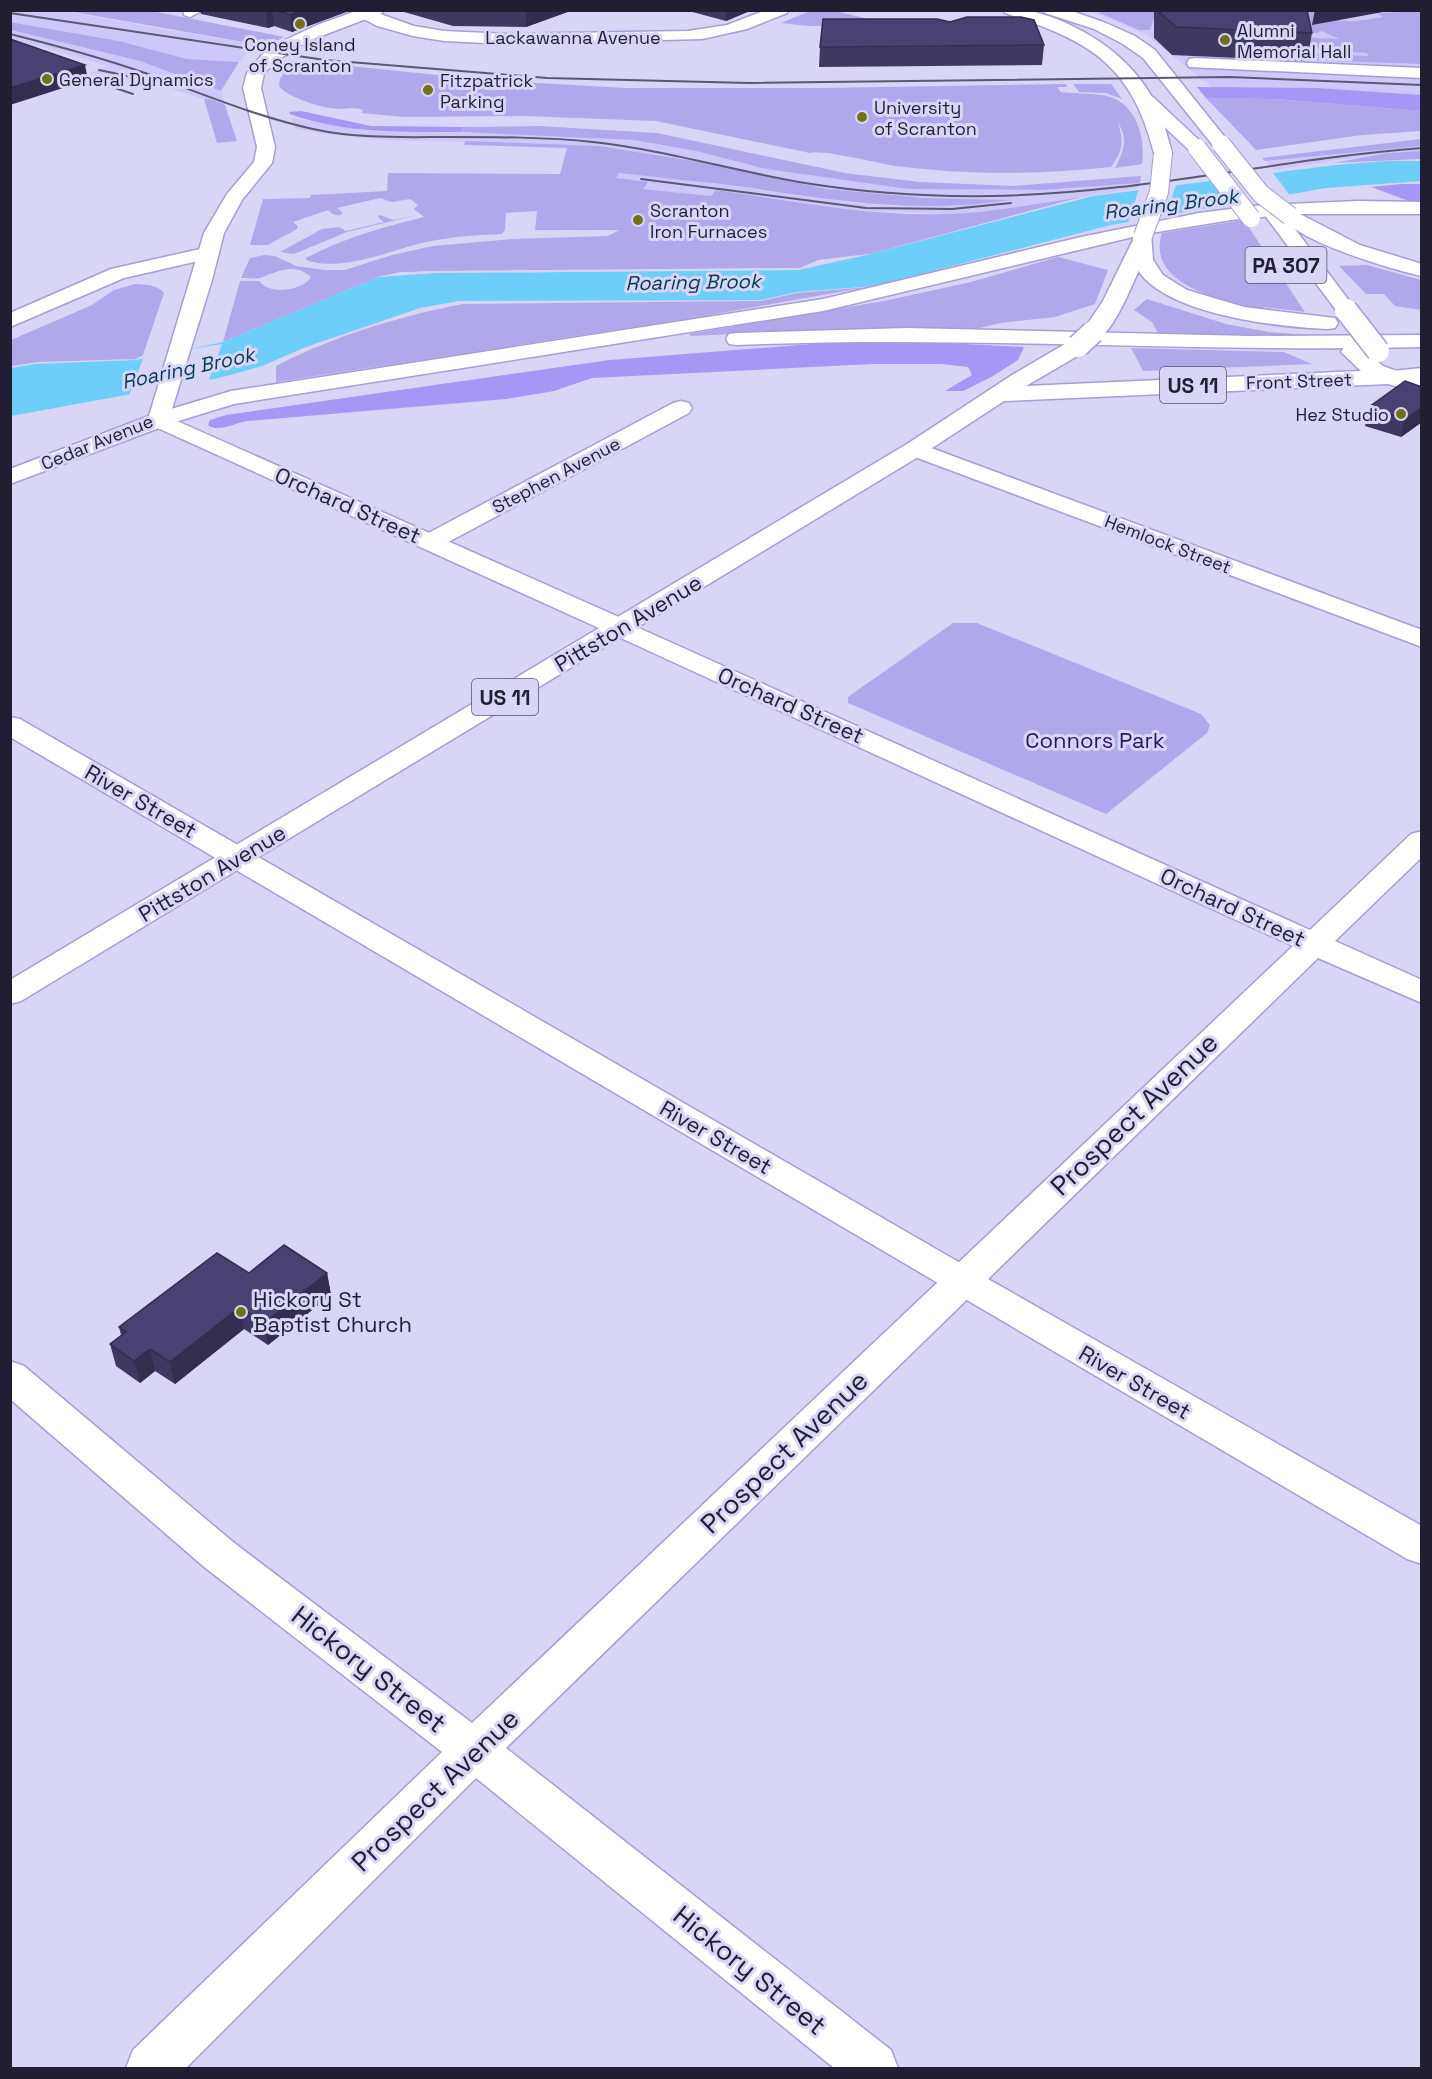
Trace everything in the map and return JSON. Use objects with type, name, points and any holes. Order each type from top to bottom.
[{"type":"main road","name":"Lackawanna Avenue","points":[[340,10],[365,12],[417,32],[440,36],[543,38],[697,35],[729,30],[781,10]]},
{"type":"main road","name":"US 11","points":[[997,395],[1085,339],[1107,316],[1126,270],[1142,240],[1159,192],[1163,153],[1158,130],[1147,101],[1118,63],[1096,45],[1054,25],[1011,10]]},
{"type":"main road","points":[[1051,10],[1100,26],[1129,40],[1149,54],[1261,194],[1283,216],[1346,310],[1384,359],[1389,377]]},
{"type":"main road","name":"Cedar Avenue","points":[[10,477],[159,420],[214,233],[234,198],[263,163],[266,156],[252,87],[254,79],[269,57],[293,41],[365,12]]},
{"type":"main road","points":[[1195,63],[1422,73]]},
{"type":"main road","name":"PA 307","points":[[1147,101],[1197,148],[1265,237]]},
{"type":"main road","points":[[159,420],[231,398],[733,321],[835,303],[1168,224],[1295,209],[1422,208]]},
{"type":"main road","points":[[1283,216],[1352,249],[1394,264],[1422,270]]},
{"type":"main road","points":[[1142,240],[1144,262],[1157,278],[1181,294],[1215,308],[1255,317],[1298,322],[1386,321]]},
{"type":"main road","points":[[10,321],[118,273],[209,253]]},
{"type":"main road","name":"PA 307","points":[[1318,306],[1359,360],[1389,377],[1422,387]]},
{"type":"main road","points":[[159,420],[574,354],[755,338],[956,335],[1262,344],[1422,340]]},
{"type":"main road","name":"Front Street","points":[[997,395],[1062,390],[1422,375]]},
{"type":"main road","name":"Pittston Avenue","points":[[10,994],[915,449],[997,395]]},
{"type":"main road","name":"Stephen Avenue","points":[[430,542],[681,408]]},
{"type":"main road","name":"Orchard Street","points":[[159,420],[621,627],[1422,993]]},
{"type":"main road","name":"Hemlock Street","points":[[915,449],[1422,639]]},
{"type":"main road","name":"River Street","points":[[10,725],[961,1281],[1422,1547]]},
{"type":"main road","name":"Prospect Avenue","points":[[151,2068],[474,1750],[1311,944],[1422,840]]},
{"type":"main road","name":"Hickory Street","points":[[10,1376],[218,1554],[474,1750],[873,2068]]},
{"type":"shaded area","points":[[10,11],[63,11],[266,46],[247,54],[239,62],[187,59],[119,41],[11,22]]},
{"type":"shaded area","points":[[1090,11],[1421,11],[1421,95],[1318,88],[1212,87],[1145,34]]},
{"type":"shaded area","points":[[11,30],[140,61],[221,91],[225,105],[167,88],[90,73],[107,66],[39,46],[23,52],[11,48]]},
{"type":"shaded area","points":[[1197,87],[1318,88],[1421,95],[1421,111],[1276,99],[1206,98]]},
{"type":"shaded area","points":[[301,111],[371,126],[463,127],[461,132],[396,132],[332,125],[311,121],[289,112]]},
{"type":"shaded area","points":[[291,118],[382,132],[505,133],[634,140],[696,151],[766,169],[908,189],[1041,190],[1140,183],[1138,188],[1006,210],[947,214],[849,210],[716,190],[711,196],[642,189],[647,183],[615,178],[619,173],[681,179],[854,203],[894,206],[954,206],[1003,200],[888,196],[827,189],[693,161],[599,146],[389,140],[324,134],[294,128]]},
{"type":"shaded area","points":[[1421,146],[1421,151],[1387,153],[1274,170],[1265,161]]},
{"type":"shaded area","points":[[1421,184],[1421,201],[1409,201],[1371,187]]},
{"type":"shaded area","points":[[825,343],[945,343],[1024,347],[1018,360],[963,391],[945,391],[972,375],[968,367],[942,364],[872,364],[592,378],[554,391],[506,399],[247,421],[222,428],[208,425],[210,420],[226,415],[610,360]]},
{"type":"green space","points":[[831,10],[893,25],[808,26],[781,23],[810,11]]},
{"type":"green space","points":[[68,11],[152,11],[284,37],[266,46]]},
{"type":"green space","points":[[1095,11],[1329,11],[1319,14],[1335,20],[1351,21],[1383,17],[1377,13],[1421,11],[1421,64],[1307,60],[1306,53],[1368,56],[1367,53],[1293,46],[1292,37],[1340,39],[1321,31],[1317,33],[1234,30],[1154,17],[1150,30],[1139,30]]},
{"type":"green space","points":[[10,22],[119,41],[187,59],[239,62],[221,91],[140,61],[11,30]]},
{"type":"green space","name":"University of Scranton","points":[[300,61],[487,80],[625,88],[1066,84],[1067,87],[1057,87],[1061,92],[1107,96],[1117,100],[1132,113],[1140,132],[1142,164],[1115,168],[1124,140],[1118,123],[1121,146],[1111,167],[1003,173],[895,166],[837,155],[810,153],[656,121],[524,116],[404,117],[361,113],[363,110],[316,105],[283,90],[279,86],[280,79],[288,66],[298,64]]},
{"type":"green space","points":[[1073,84],[1111,84],[1122,99],[1106,93],[1079,92]]},
{"type":"green space","points":[[1206,98],[1276,99],[1421,111],[1421,131],[1362,135],[1256,150]]},
{"type":"green space","points":[[204,99],[225,105],[237,141],[217,143]]},
{"type":"green space","points":[[539,126],[657,133],[845,173],[920,182],[1014,186],[1141,176],[1140,183],[1041,190],[908,189],[766,169],[696,151],[634,140],[461,132],[463,127]]},
{"type":"green space","points":[[1421,139],[1421,146],[1265,161],[1262,158]]},
{"type":"green space","points":[[465,141],[599,146],[693,161],[827,189],[925,198],[1010,200],[945,206],[912,206],[848,201],[619,173],[616,178],[648,182],[643,189],[711,196],[716,190],[861,211],[919,214],[965,213],[1081,197],[870,254],[818,260],[800,268],[401,272],[378,277],[223,342],[240,281],[259,281],[270,288],[284,290],[292,289],[310,279],[310,276],[304,272],[291,269],[260,278],[241,278],[250,258],[264,255],[275,256],[296,266],[345,270],[392,255],[433,246],[512,239],[608,236],[619,230],[535,230],[537,211],[506,213],[505,230],[502,234],[437,240],[371,258],[337,264],[306,260],[306,258],[350,239],[424,217],[414,209],[418,205],[410,199],[392,202],[380,198],[337,208],[343,213],[339,215],[328,210],[293,222],[298,226],[297,229],[268,245],[250,245],[263,199],[310,198],[311,195],[387,191],[388,173],[560,174],[567,148],[464,145]]},
{"type":"green space","points":[[1421,151],[1421,159],[1333,163],[1387,153]]},
{"type":"green space","points":[[380,215],[393,220],[417,215],[347,232],[294,254],[280,252],[322,229],[339,227],[346,231],[384,222],[378,217]]},
{"type":"green space","points":[[1244,220],[1305,312],[1264,307],[1261,309],[1209,296],[1176,278],[1165,266],[1160,251],[1162,233]]},
{"type":"green space","points":[[1058,257],[1108,270],[1095,304],[1055,317],[1001,323],[971,330],[854,329],[691,336],[689,334],[884,301],[971,282]]},
{"type":"green space","points":[[1367,265],[1421,280],[1421,310],[1395,306],[1384,294],[1366,294],[1339,266]]},
{"type":"green space","points":[[135,284],[154,286],[164,293],[143,355],[136,359],[38,362],[11,366],[11,340],[92,305],[114,290]]},
{"type":"green space","points":[[868,287],[687,319],[276,382],[276,366],[321,345],[391,321],[463,304],[761,301],[797,293]]},
{"type":"green space","points":[[1147,299],[1226,324],[1269,332],[1319,336],[1160,337],[1152,322],[1134,310]]},
{"type":"green space","points":[[1131,348],[1284,352],[1312,364],[1143,371]]},
{"type":"green space","name":"Connors Park","points":[[953,623],[977,623],[1201,714],[1210,725],[1207,733],[1106,814],[848,703],[848,697]]},
{"type":"water","name":"Roaring Brook","points":[[1421,161],[1421,181],[1326,188],[1111,225],[875,286],[797,292],[761,300],[459,301],[420,308],[306,347],[262,366],[219,378],[11,416],[11,368],[36,364],[136,360],[223,342],[378,277],[433,273],[798,270],[870,254],[1093,196],[1335,165]]},
{"type":"pier","points":[[1271,170],[1291,197],[1235,206],[1212,177]]},
{"type":"pier","points":[[1177,182],[1165,219],[1127,225],[1140,186]]},
{"type":"pier","points":[[870,254],[798,270],[433,273],[378,277],[429,271],[800,268],[843,257]]},
{"type":"pier","points":[[222,344],[208,383],[128,398],[144,356]]},
{"type":"building","points":[[276,10],[303,10],[290,15]]},
{"type":"building","points":[[1157,10],[1307,10],[1312,33],[1176,27]]},
{"type":"building","points":[[967,17],[1021,17],[1034,20],[1044,45],[820,47],[823,19],[937,19],[950,22]]},
{"type":"building","points":[[10,39],[85,65],[10,88]]},
{"type":"building","points":[[1405,381],[1422,387],[1422,407],[1405,419],[1369,407]]},
{"type":"building","points":[[284,1245],[327,1273],[264,1323],[240,1307],[170,1362],[150,1349],[134,1361],[110,1344],[126,1332],[119,1327],[217,1253],[249,1273]]},
{"type":"railway","points":[[10,13],[325,60],[547,78],[749,83],[1230,77],[1422,85]]},
{"type":"railway","points":[[10,34],[126,67],[226,103],[313,129],[381,137],[521,138],[593,142],[647,150],[805,183],[875,192],[969,196],[1046,194],[1154,183],[1314,160],[1422,148]]},
{"type":"railway","points":[[99,70],[137,78]]},
{"type":"railway","points":[[71,73],[133,94]]},
{"type":"railway","points":[[641,179],[866,208],[952,209],[1011,203]]},
{"type":"place","name":"Coney Island of Scranton","points":[[300,24]]},
{"type":"place","name":"Alumni Memorial Hall","points":[[1225,40]]},
{"type":"place","name":"General Dynamics","points":[[47,79]]},
{"type":"place","name":"Fitzpatrick Parking","points":[[428,90]]},
{"type":"place","name":"University of Scranton","points":[[862,117]]},
{"type":"place","name":"Scranton Iron Furnaces","points":[[638,220]]},
{"type":"place","name":"Hez Studio","points":[[1401,414]]},
{"type":"place","name":"Hickory St Baptist Church","points":[[241,1312]]}]
